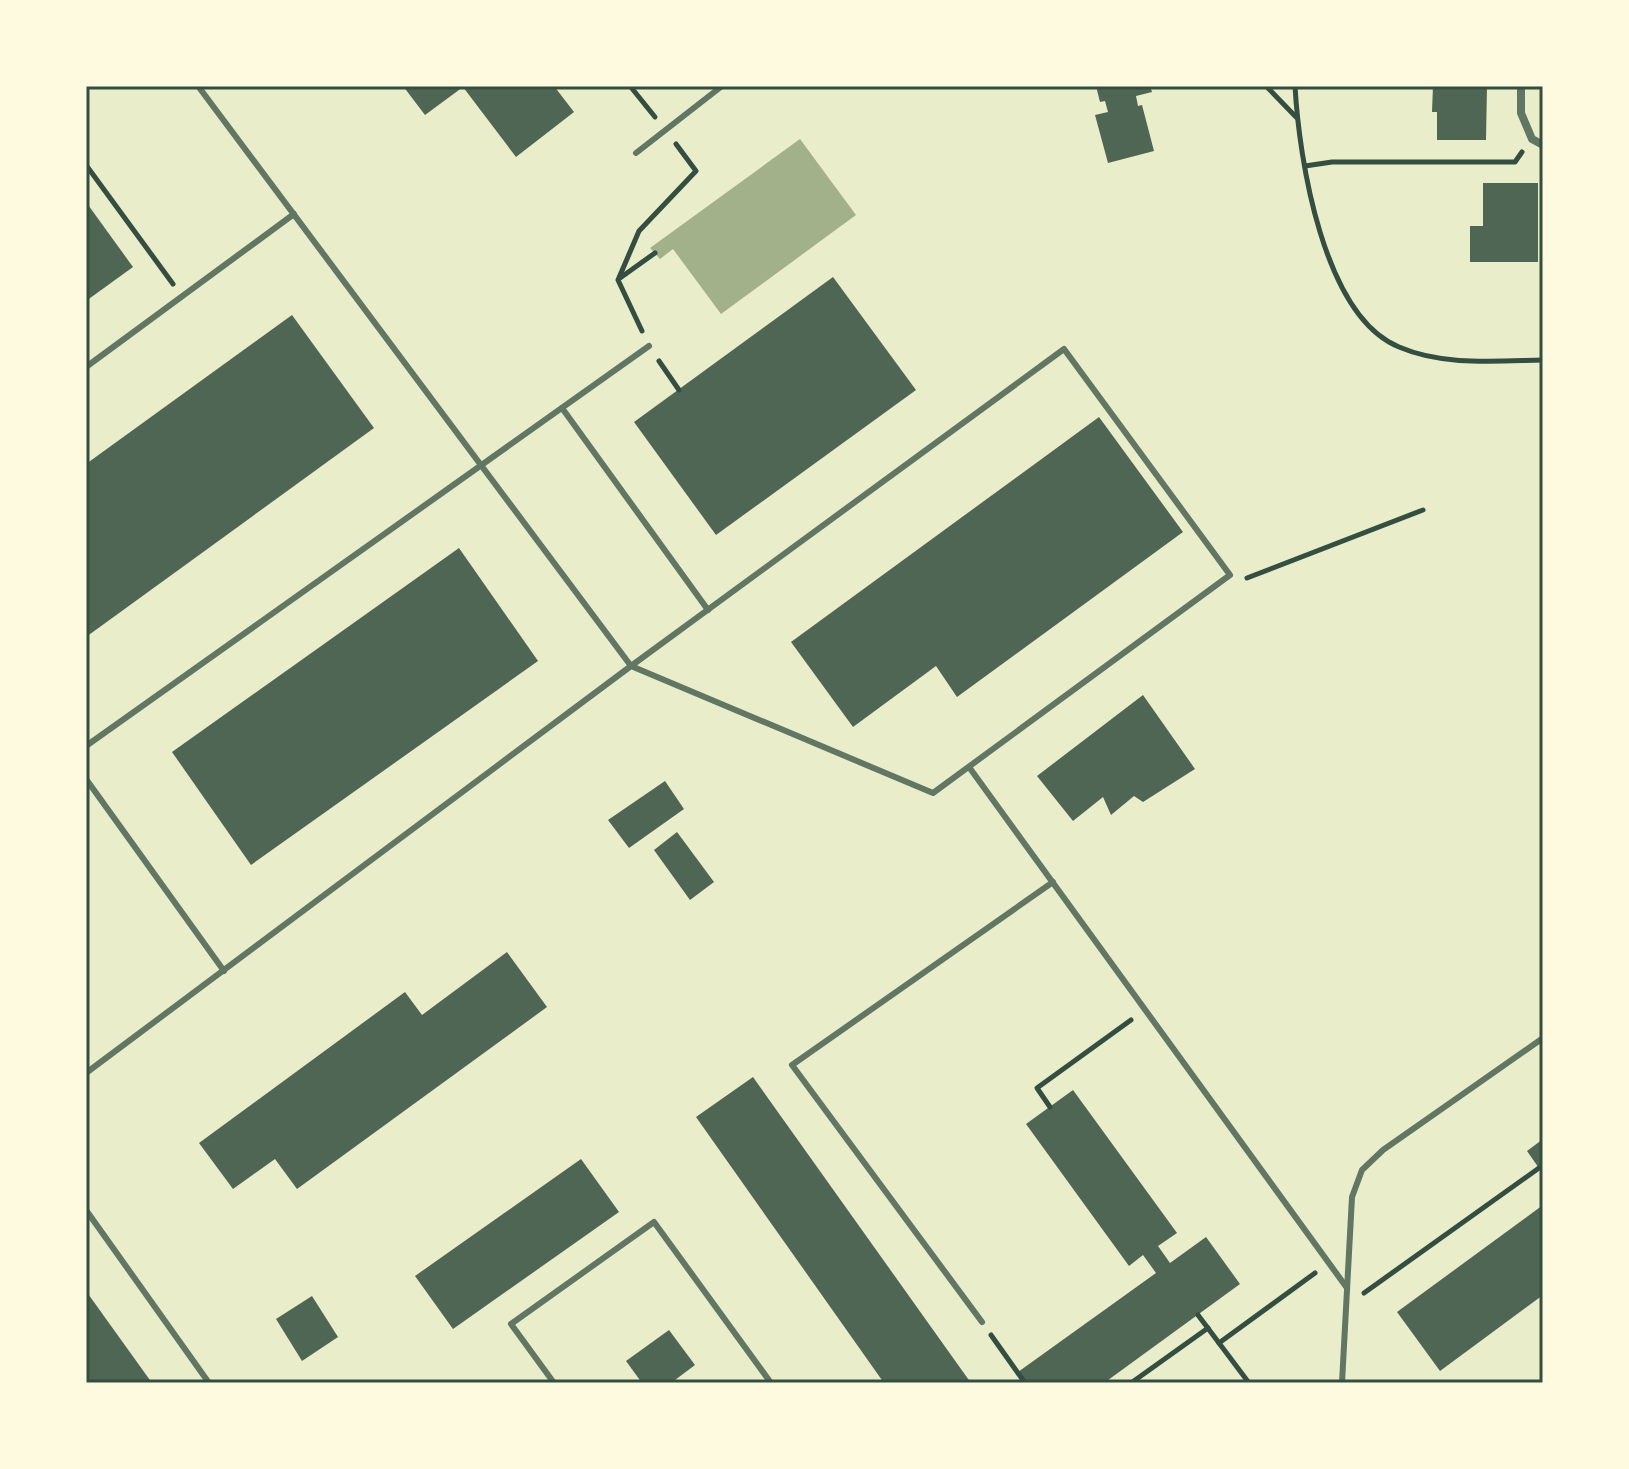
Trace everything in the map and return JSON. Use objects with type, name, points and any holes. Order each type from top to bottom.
[{"type":"street","points":[[1521,86],[1521,113],[1532,139],[1543,145]]},
{"type":"lane","points":[[86,1073],[631,666],[1064,349],[1230,575],[933,793],[631,666],[198,86]]},
{"type":"lane","points":[[636,153],[722,86]]},
{"type":"lane","points":[[86,367],[294,214]]},
{"type":"lane","points":[[86,746],[649,346]]},
{"type":"lane","points":[[562,408],[708,610]]},
{"type":"lane","points":[[969,767],[1347,1288]]},
{"type":"lane","points":[[86,779],[224,971]]},
{"type":"lane","points":[[982,1322],[792,1065],[1053,882]]},
{"type":"lane","points":[[1342,1383],[1352,1197],[1362,1170],[1383,1150],[1543,1038]]},
{"type":"lane","points":[[86,1210],[209,1383]]},
{"type":"lane","points":[[554,1383],[511,1324],[654,1222],[771,1383]]},
{"type":"path","points":[[630,86],[696,171],[639,231],[618,280],[649,346]]},
{"type":"path","points":[[1266,86],[1297,118]]},
{"type":"path","points":[[1295,86],[1297,118],[1315,223],[1337,277],[1365,323],[1396,346],[1438,360],[1543,360]]},
{"type":"path","points":[[1305,166],[1332,162],[1515,162],[1532,139]]},
{"type":"path","points":[[86,165],[182,297]]},
{"type":"path","points":[[618,280],[655,253]]},
{"type":"path","points":[[672,381],[679,390]]},
{"type":"path","points":[[1230,575],[1247,578],[1423,510]]},
{"type":"path","points":[[1050,1107],[1037,1088],[1145,1010]]},
{"type":"path","points":[[1346,1306],[1539,1168]]},
{"type":"path","points":[[1219,1343],[1329,1263]]},
{"type":"path","points":[[1198,1315],[1249,1383]]},
{"type":"path","points":[[982,1322],[1025,1383]]},
{"type":"path","points":[[1131,1383],[1208,1328]]},
{"type":"shaded area","points":[[800,139],[856,215],[721,314],[673,249],[660,259],[650,248]]},
{"type":"building","points":[[403,86],[554,86],[574,112],[516,157],[463,87],[425,115]]},
{"type":"building","points":[[1096,86],[1150,86],[1152,92],[1136,96],[1138,106],[1142,105],[1154,151],[1108,163],[1095,115],[1108,112],[1105,101],[1100,102]]},
{"type":"building","points":[[1433,86],[1487,86],[1486,140],[1437,140],[1437,112],[1432,112]]},
{"type":"building","points":[[1483,183],[1538,183],[1538,262],[1470,262],[1470,226],[1483,226]]},
{"type":"building","points":[[86,202],[133,267],[86,301]]},
{"type":"building","points":[[833,277],[916,390],[716,535],[634,422]]},
{"type":"building","points":[[292,315],[374,428],[86,637],[86,464]]},
{"type":"building","points":[[1099,417],[1183,532],[957,697],[936,666],[853,727],[791,642]]},
{"type":"building","points":[[459,548],[538,661],[251,865],[172,752]]},
{"type":"building","points":[[1143,695],[1195,769],[1143,802],[1134,796],[1111,815],[1103,797],[1073,821],[1037,776]]},
{"type":"building","points":[[665,781],[684,809],[629,848],[608,820]]},
{"type":"building","points":[[677,832],[714,882],[690,900],[654,850]]},
{"type":"building","points":[[507,952],[547,1007],[297,1189],[275,1159],[233,1189],[199,1143],[405,992],[422,1015]]},
{"type":"building","points":[[753,1077],[971,1383],[884,1383],[696,1117]]},
{"type":"building","points":[[1073,1090],[1177,1233],[1158,1246],[1170,1263],[1206,1237],[1240,1284],[1104,1383],[1026,1383],[1018,1372],[1156,1273],[1143,1255],[1129,1266],[1026,1124]]},
{"type":"building","points":[[1543,1139],[1543,1174],[1527,1151]]},
{"type":"building","points":[[581,1159],[619,1212],[453,1329],[415,1276]]},
{"type":"building","points":[[1543,1205],[1543,1295],[1440,1371],[1397,1312]]},
{"type":"building","points":[[86,1291],[152,1383],[86,1383]]},
{"type":"building","points":[[312,1296],[338,1337],[302,1361],[276,1319]]},
{"type":"building","points":[[669,1330],[695,1365],[671,1383],[642,1383],[626,1361]]}]
